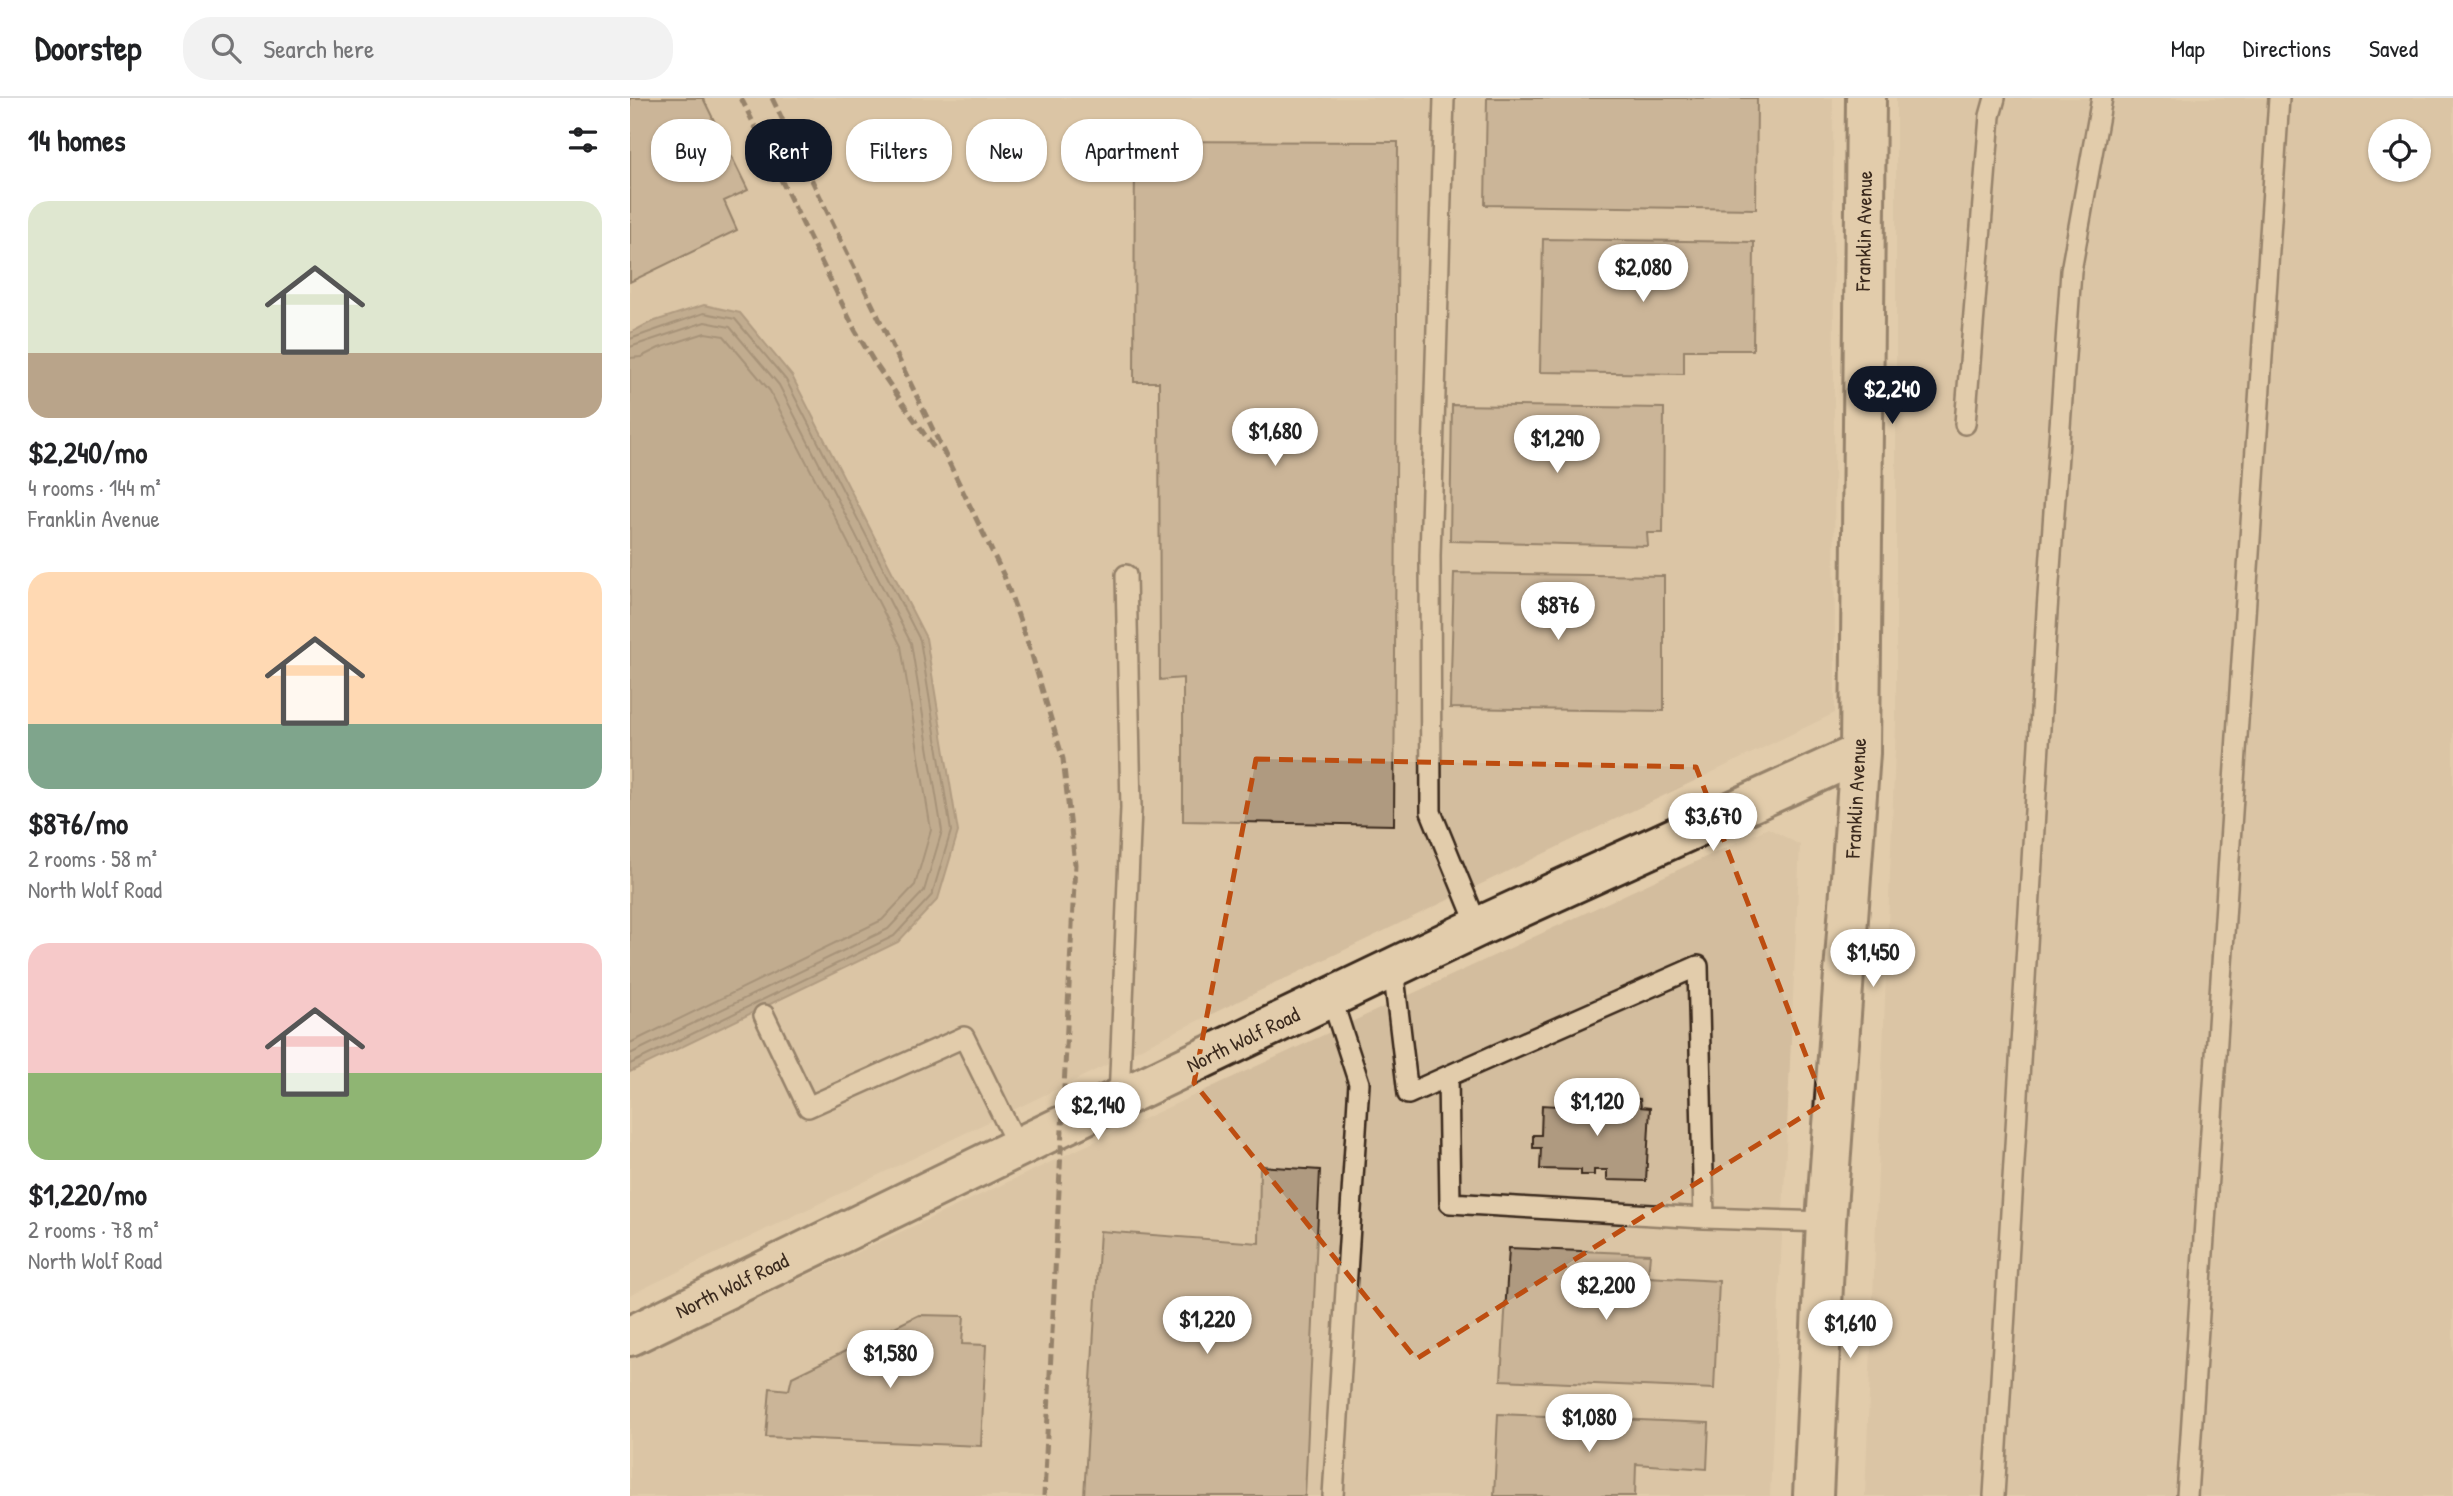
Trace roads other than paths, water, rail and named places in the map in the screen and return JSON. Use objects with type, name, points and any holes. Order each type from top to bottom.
[{"type":"main road","name":"Franklin Avenue","points":[[1814,1496],[1826,1222],[1860,753],[1866,98]]},
{"type":"main road","name":"North Wolf Road","points":[[630,1336],[1017,1147],[1478,927],[1860,753]]},
{"type":"lane","points":[[1444,98],[1430,556],[1431,811],[1478,927]]},
{"type":"lane","points":[[1965,424],[1990,116],[1996,98]]},
{"type":"lane","points":[[1994,1496],[2045,639],[2070,285],[2102,98]]},
{"type":"lane","points":[[2187,1496],[2279,98]]},
{"type":"lane","points":[[1119,1099],[1130,808],[1126,575]]},
{"type":"lane","points":[[1393,968],[1408,1094],[1698,966],[1704,1218]]},
{"type":"lane","points":[[1331,998],[1359,1083],[1333,1496]]},
{"type":"lane","points":[[764,1015],[808,1107],[964,1037],[1017,1147]]},
{"type":"lane","points":[[1448,1076],[1450,1203],[1704,1218],[1826,1222]]},
{"type":"water","points":[[704,305],[740,313],[792,376],[926,638],[958,832],[938,899],[898,942],[630,1072],[630,333],[649,323]]},
{"type":"railway","points":[[741,98],[855,330],[934,448]]},
{"type":"railway","points":[[772,98],[1004,576],[1031,652],[1063,759],[1075,864],[1044,1496]]}]
